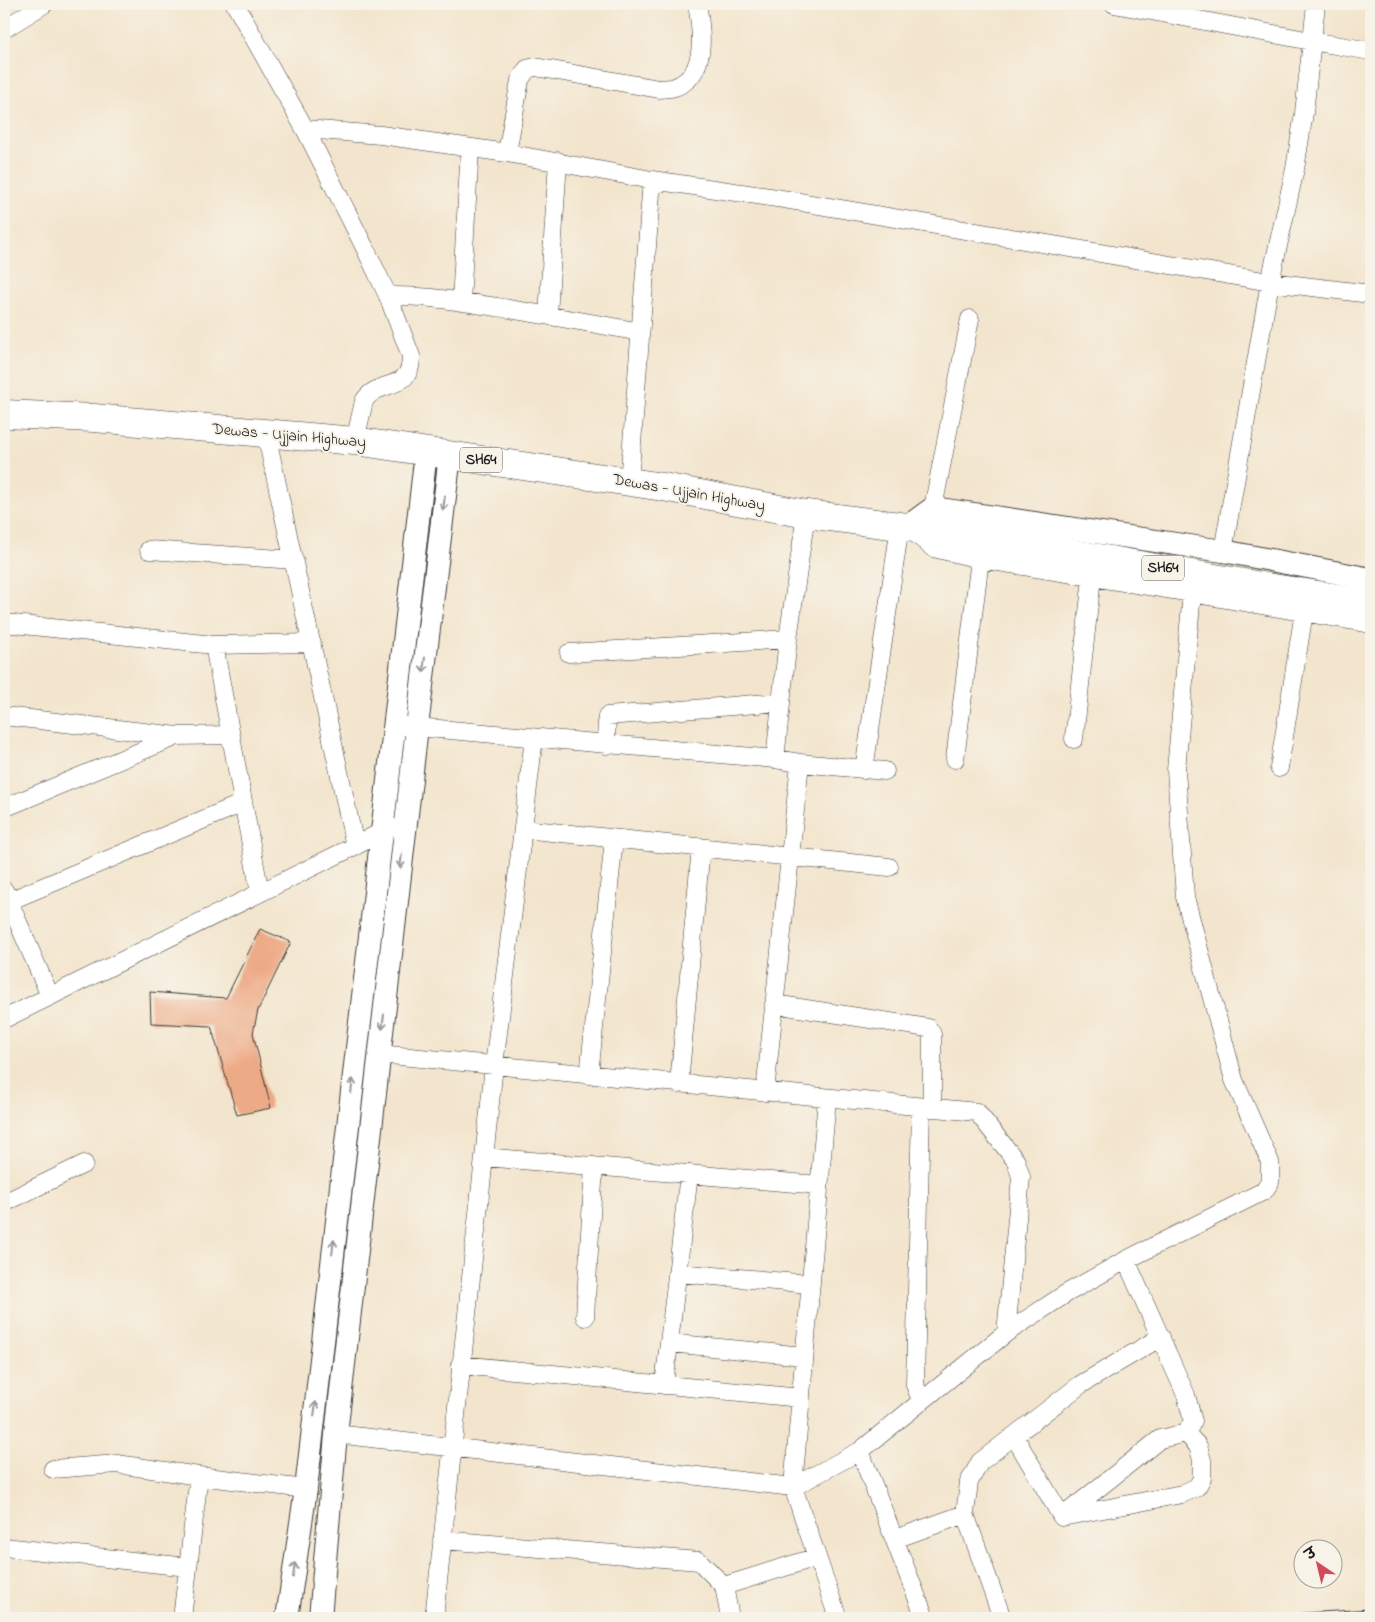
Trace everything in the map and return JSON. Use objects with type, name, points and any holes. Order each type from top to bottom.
[{"type":"main road","name":"Dewas - Ujjain Highway","points":[[4,414],[94,418],[355,442],[438,453],[663,487],[806,514],[954,533],[1371,603]]},
{"type":"street","points":[[4,30],[44,4]]},
{"type":"street","points":[[235,4],[305,129],[388,296],[411,356],[409,373],[402,380],[367,396],[355,442]]},
{"type":"street","points":[[507,153],[520,80],[528,69],[535,67],[659,89],[674,87],[692,74],[699,58],[702,39],[697,4]]},
{"type":"street","points":[[1114,4],[1371,51]]},
{"type":"street","points":[[1223,551],[1270,282],[1295,170],[1304,114],[1316,4]]},
{"type":"street","points":[[305,129],[381,135],[507,153],[652,180],[777,198],[1270,282],[1371,294]]},
{"type":"street","points":[[461,302],[470,148]]},
{"type":"street","points":[[548,315],[558,161]]},
{"type":"street","points":[[629,483],[652,180]]},
{"type":"street","points":[[388,296],[410,296],[461,302],[548,315],[640,332]]},
{"type":"street","points":[[933,508],[970,320]]},
{"type":"street","points":[[266,434],[355,846]]},
{"type":"street","points":[[287,1618],[306,1489],[393,725],[438,453]]},
{"type":"street","points":[[320,1618],[336,1434],[417,727],[438,453]]},
{"type":"street","points":[[864,770],[904,526],[933,508],[1223,551],[1371,579]]},
{"type":"street","points":[[775,759],[788,639],[806,514]]},
{"type":"street","points":[[904,526],[934,548],[980,559],[1371,624]]},
{"type":"street","points":[[149,550],[294,560]]},
{"type":"street","points":[[955,759],[980,559]]},
{"type":"street","points":[[1074,739],[1092,577]]},
{"type":"street","points":[[312,1433],[452,1447],[793,1487],[860,1451],[921,1400],[1006,1334],[1067,1293],[1126,1260],[1264,1191],[1270,1182],[1270,1162],[1234,1080],[1184,897],[1176,770],[1192,593]]},
{"type":"street","points":[[1279,768],[1304,612]]},
{"type":"street","points":[[4,623],[214,645],[312,643]]},
{"type":"street","points":[[569,653],[788,639]]},
{"type":"street","points":[[214,645],[260,893]]},
{"type":"street","points":[[606,745],[607,716],[781,702]]},
{"type":"street","points":[[4,716],[178,736],[231,735]]},
{"type":"street","points":[[393,725],[775,759],[885,771]]},
{"type":"street","points":[[4,808],[178,736]]},
{"type":"street","points":[[434,1618],[460,1365],[534,738]]},
{"type":"street","points":[[765,1092],[800,763]]},
{"type":"street","points":[[50,996],[6,895],[243,804]]},
{"type":"street","points":[[4,1018],[355,846],[406,819]]},
{"type":"street","points":[[523,830],[889,867]]},
{"type":"street","points":[[589,1075],[614,839]]},
{"type":"street","points":[[679,1084],[701,847]]},
{"type":"street","points":[[774,1004],[928,1028],[932,1034],[926,1107],[915,1385],[921,1400]]},
{"type":"street","points":[[356,1053],[977,1112],[1016,1162],[1021,1177],[1006,1334]]},
{"type":"street","points":[[827,1098],[793,1487],[838,1618]]},
{"type":"street","points":[[484,1157],[819,1184]]},
{"type":"street","points":[[4,1203],[84,1164]]},
{"type":"street","points":[[585,1317],[594,1166]]},
{"type":"street","points":[[664,1385],[689,1174]]},
{"type":"street","points":[[1062,1517],[1160,1439],[1186,1433],[1193,1421],[1186,1395],[1126,1260]]},
{"type":"street","points":[[677,1273],[811,1284]]},
{"type":"street","points":[[1002,1618],[965,1514],[969,1482],[980,1462],[1080,1385],[1161,1337]]},
{"type":"street","points":[[669,1343],[804,1356]]},
{"type":"street","points":[[460,1365],[801,1398]]},
{"type":"street","points":[[1062,1517],[1182,1494],[1197,1487],[1202,1478],[1202,1460],[1198,1446],[1186,1433]]},
{"type":"street","points":[[1014,1436],[1062,1517]]},
{"type":"street","points":[[860,1451],[895,1540],[920,1617]]},
{"type":"street","points":[[53,1469],[117,1464],[306,1489]]},
{"type":"street","points":[[182,1618],[199,1476]]},
{"type":"street","points":[[895,1540],[965,1514]]},
{"type":"street","points":[[442,1540],[699,1561],[724,1586],[730,1618]]},
{"type":"street","points":[[4,1547],[188,1566]]},
{"type":"street","points":[[724,1586],[817,1557]]},
{"type":"lane","points":[[1304,1618],[1371,1614]]},
{"type":"building","points":[[260,929],[291,942],[258,1010],[253,1033],[271,1108],[237,1115],[211,1026],[151,1023],[150,992],[226,998]]}]
